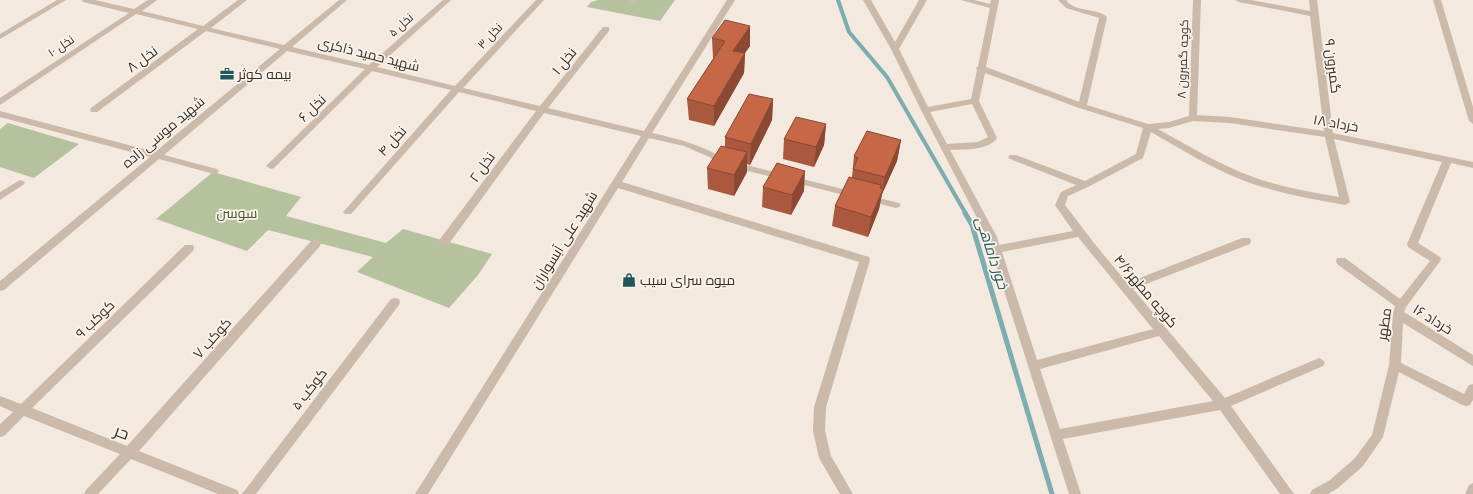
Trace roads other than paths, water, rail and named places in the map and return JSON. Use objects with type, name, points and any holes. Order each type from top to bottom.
[{"type":"street","points":[[0,37],[62,0]]},
{"type":"street","name":"شهید حمید ذاکری","points":[[86,0],[686,144],[712,155],[723,162],[896,204]]},
{"type":"street","name":"نخل ۱۰","points":[[0,102],[152,0]]},
{"type":"street","name":"نخل ۸","points":[[94,110],[244,0]]},
{"type":"street","name":"شهید موسی زاده","points":[[0,287],[344,0]]},
{"type":"street","name":"نخل ۵","points":[[371,68],[447,0]]},
{"type":"street","name":"نخل ۳","points":[[457,89],[540,0]]},
{"type":"street","name":"شهید علی آبسواران","points":[[421,494],[731,0]]},
{"type":"street","points":[[867,0],[895,49],[925,110],[946,147],[992,237],[1075,494]]},
{"type":"street","points":[[895,49],[923,0]]},
{"type":"street","points":[[946,147],[983,145],[990,143],[993,138],[975,101],[980,68],[994,4],[965,0]]},
{"type":"street","points":[[1062,0],[1067,6],[1098,13],[1103,17],[1082,106]]},
{"type":"street","name":"کوچه گمبرون ۸","points":[[1193,118],[1197,0]]},
{"type":"street","points":[[1239,0],[1314,14]]},
{"type":"street","name":"گمبرون ۹","points":[[1148,127],[1206,159],[1250,179],[1345,202],[1329,135],[1313,0]]},
{"type":"street","points":[[1437,0],[1473,121]]},
{"type":"street","name":"نخل ۱","points":[[542,109],[606,29]]},
{"type":"street","name":"نخل ۶","points":[[271,166],[371,68]]},
{"type":"street","points":[[980,68],[1082,106],[1148,127]]},
{"type":"street","name":"نخل ۴","points":[[348,212],[457,89]]},
{"type":"street","points":[[925,110],[975,101]]},
{"type":"street","name":"نخل ۲","points":[[444,242],[542,109]]},
{"type":"street","points":[[0,114],[214,171]]},
{"type":"street","points":[[0,123],[9,116]]},
{"type":"street","name":"خرداد ۱۸","points":[[1148,127],[1169,125],[1193,118],[1230,120],[1329,135],[1473,165]]},
{"type":"street","name":"کوچه مطهر۴/۶","points":[[1148,127],[1140,156],[1085,185],[1064,194],[1060,205],[1080,233],[1125,288],[1223,404],[1288,494]]},
{"type":"street","points":[[1012,157],[1085,185]]},
{"type":"street","name":"مطهر","points":[[1316,494],[1334,484],[1359,462],[1377,436],[1395,365],[1399,310],[1436,260],[1412,244],[1448,159]]},
{"type":"street","points":[[0,197],[20,183]]},
{"type":"street","points":[[616,184],[866,260],[820,408],[819,431],[825,458],[847,494]]},
{"type":"street","points":[[996,249],[1080,233]]},
{"type":"street","points":[[1125,288],[1246,241]]},
{"type":"street","name":"کوکب ۷","points":[[90,494],[129,453],[316,243]]},
{"type":"street","name":"کوکب ۹","points":[[0,432],[189,248]]},
{"type":"street","name":"خرداد ۱۶","points":[[1341,261],[1399,310],[1473,361]]},
{"type":"street","name":"کوکب ۵","points":[[248,494],[395,302]]},
{"type":"street","points":[[1034,366],[1162,332]]},
{"type":"street","points":[[1056,435],[1223,404],[1319,363]]},
{"type":"street","points":[[1395,365],[1466,401],[1473,390]]},
{"type":"street","name":"حر","points":[[0,402],[233,494]]},
{"type":"street","points":[[1471,494],[1473,489]]},
{"type":"waterway","name":"خور داماهی","points":[[838,0],[849,32],[887,77],[966,214]]},
{"type":"waterway","name":"خور داماهی","points":[[965,213],[972,225],[1052,494]]},
{"type":"place","name":"بیمه کوثر","points":[[227,74]]},
{"type":"place","name":"میوه سرای سیب","points":[[629,280]]},
{"type":"park label","name":"سوسن","points":[[237,213]]}]
